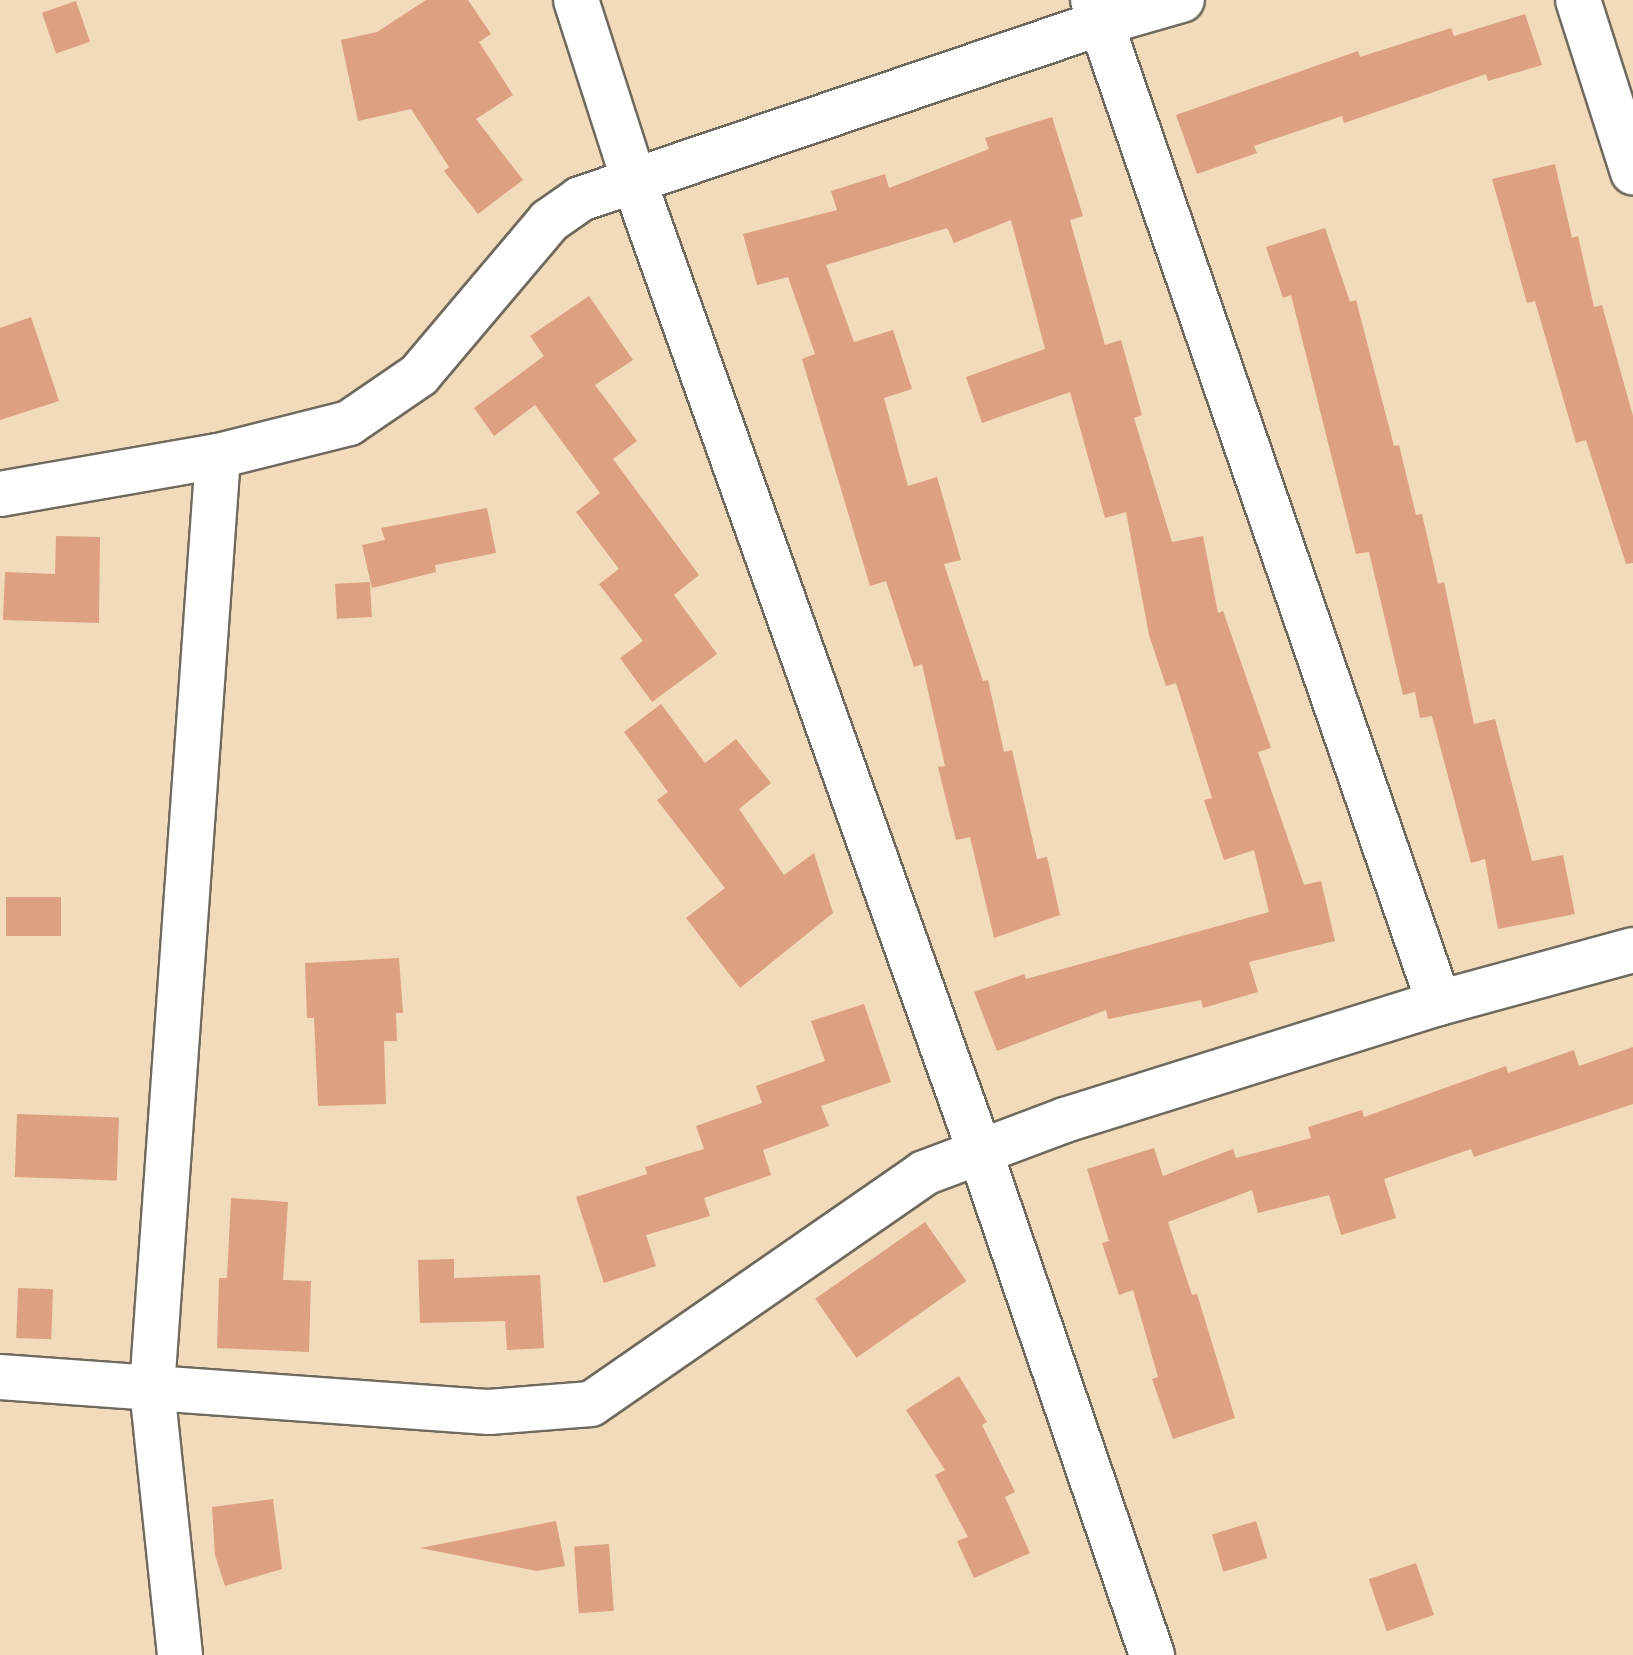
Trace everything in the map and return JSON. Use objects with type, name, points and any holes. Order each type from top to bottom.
[{"type":"street","points":[[576,0],[634,181],[980,1152],[1152,1655]]},
{"type":"street","points":[[0,494],[218,456],[349,423],[388,400],[419,375],[549,221],[580,199],[1097,11],[1182,0]]},
{"type":"street","points":[[1578,0],[1633,172]]},
{"type":"street","points":[[1097,11],[1439,1003]]},
{"type":"street","points":[[180,1655],[152,1388],[218,456]]},
{"type":"street","points":[[0,1377],[489,1412],[591,1404],[924,1173],[1439,1003],[1633,950]]},
{"type":"building","points":[[426,0],[468,0],[491,34],[479,42],[513,95],[476,119],[523,180],[478,214],[444,171],[449,167],[411,109],[358,121],[341,40],[377,32]]},
{"type":"building","points":[[76,1],[90,42],[56,53],[42,13]]},
{"type":"building","points":[[1525,14],[1542,65],[1488,81],[1486,74],[1344,123],[1342,116],[1254,146],[1257,153],[1197,174],[1176,115],[1358,51],[1360,57],[1451,28],[1454,36]]},
{"type":"building","points":[[1052,117],[1083,216],[1070,220],[1105,345],[1121,340],[1142,415],[1134,418],[1172,542],[1203,536],[1218,613],[1223,611],[1271,748],[1258,752],[1304,885],[1321,881],[1335,941],[1249,962],[1258,992],[1203,1008],[1201,1000],[1108,1019],[1106,1010],[997,1051],[974,992],[1024,974],[1026,979],[1269,912],[1254,850],[1224,860],[1204,800],[1212,798],[1176,683],[1166,686],[1149,635],[1126,512],[1105,518],[1070,392],[982,423],[966,377],[1045,349],[1011,220],[954,243],[947,228],[826,265],[854,342],[893,330],[912,389],[884,398],[908,486],[937,477],[961,560],[944,564],[983,681],[988,680],[1004,752],[1012,750],[1037,859],[1047,857],[1060,915],[994,938],[970,837],[956,840],[938,767],[945,766],[922,664],[914,667],[886,581],[870,586],[802,359],[815,354],[788,277],[757,285],[743,234],[837,210],[831,191],[885,174],[889,188],[989,149],[985,138]]},
{"type":"building","points":[[1555,164],[1572,238],[1578,236],[1594,307],[1602,305],[1633,416],[1633,563],[1626,564],[1586,440],[1576,443],[1535,301],[1527,303],[1492,179]]},
{"type":"building","points":[[1325,228],[1350,302],[1356,300],[1394,446],[1399,445],[1416,515],[1422,514],[1438,584],[1444,582],[1474,724],[1495,719],[1532,861],[1563,855],[1575,914],[1498,929],[1485,859],[1471,863],[1432,716],[1420,718],[1415,692],[1403,695],[1369,552],[1356,554],[1291,295],[1283,298],[1266,247]]},
{"type":"building","points":[[589,296],[633,360],[595,385],[637,441],[613,459],[699,575],[674,595],[717,654],[652,702],[620,658],[643,641],[599,584],[619,569],[576,512],[600,493],[535,405],[494,436],[474,408],[544,356],[530,336]]},
{"type":"building","points":[[31,317],[59,401],[0,420],[0,328]]},
{"type":"building","points":[[487,508],[496,553],[435,565],[436,572],[372,588],[362,545],[385,540],[381,528]]},
{"type":"building","points":[[56,536],[100,537],[99,623],[3,620],[5,572],[55,574]]},
{"type":"building","points":[[370,582],[372,617],[337,619],[335,584]]},
{"type":"building","points":[[661,704],[705,763],[736,739],[771,783],[739,809],[784,875],[814,853],[833,913],[740,988],[686,918],[725,888],[657,800],[668,792],[624,732]]},
{"type":"building","points":[[6,897],[61,897],[61,936],[6,936]]},
{"type":"building","points":[[399,958],[403,1013],[396,1013],[397,1041],[384,1041],[386,1104],[318,1106],[314,1018],[307,1018],[305,963]]},
{"type":"building","points":[[864,1004],[891,1082],[821,1106],[829,1126],[763,1150],[771,1175],[704,1198],[710,1216],[646,1235],[656,1266],[604,1283],[576,1197],[647,1174],[645,1167],[704,1149],[696,1126],[762,1103],[756,1086],[825,1061],[811,1021]]},
{"type":"building","points":[[1633,1047],[1633,1104],[1474,1157],[1471,1149],[1384,1179],[1396,1218],[1341,1235],[1329,1195],[1258,1213],[1252,1190],[1168,1222],[1192,1295],[1197,1294],[1235,1418],[1173,1439],[1152,1379],[1158,1377],[1133,1290],[1119,1295],[1102,1243],[1109,1241],[1087,1169],[1154,1148],[1163,1176],[1233,1149],[1236,1158],[1311,1138],[1308,1127],[1362,1110],[1364,1117],[1506,1066],[1508,1073],[1574,1050],[1579,1066]]},
{"type":"building","points":[[17,1114],[119,1118],[117,1181],[15,1177]]},
{"type":"building","points":[[231,1198],[288,1202],[283,1280],[311,1281],[309,1352],[217,1348],[219,1278],[227,1278]]},
{"type":"building","points":[[925,1222],[966,1281],[857,1358],[815,1299]]},
{"type":"building","points":[[454,1259],[454,1278],[540,1275],[544,1348],[507,1350],[505,1321],[420,1323],[418,1260]]},
{"type":"building","points":[[18,1288],[53,1289],[51,1339],[16,1338]]},
{"type":"building","points":[[959,1376],[987,1422],[982,1425],[1015,1492],[1005,1497],[1030,1553],[974,1578],[957,1541],[968,1537],[935,1475],[945,1470],[906,1410]]},
{"type":"building","points":[[273,1499],[282,1569],[225,1586],[215,1555],[212,1507]]},
{"type":"building","points":[[556,1521],[565,1566],[537,1571],[420,1548]]},
{"type":"building","points":[[1256,1521],[1267,1558],[1223,1572],[1212,1534]]},
{"type":"building","points":[[609,1544],[614,1611],[579,1613],[574,1546]]},
{"type":"building","points":[[1416,1563],[1434,1615],[1387,1631],[1369,1579]]}]
